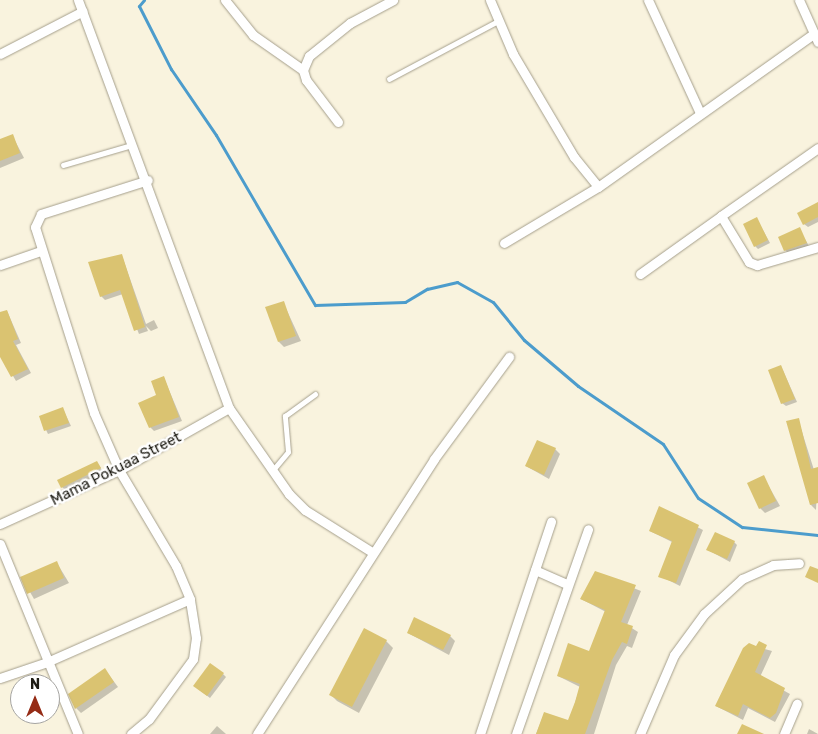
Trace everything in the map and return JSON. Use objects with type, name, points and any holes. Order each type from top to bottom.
[{"type":"street","points":[[78,0],[135,144],[229,408],[272,470],[305,510],[372,552]]},
{"type":"street","points":[[225,0],[254,35],[303,70],[338,122]]},
{"type":"street","points":[[303,70],[308,56],[350,23],[393,0]]},
{"type":"street","points":[[490,0],[498,21],[574,157],[598,187]]},
{"type":"street","points":[[648,0],[700,113]]},
{"type":"street","points":[[799,0],[812,35],[818,42]]},
{"type":"street","points":[[0,54],[83,11]]},
{"type":"street","points":[[504,243],[598,187],[812,35]]},
{"type":"street","points":[[640,274],[818,148]]},
{"type":"street","points":[[131,734],[150,719],[193,659],[196,638],[190,599],[176,566],[119,470],[94,413],[35,228],[41,214],[148,180]]},
{"type":"street","points":[[721,216],[749,262],[757,265],[818,247]]},
{"type":"street","points":[[0,265],[41,251]]},
{"type":"street","points":[[257,734],[372,552],[509,357]]},
{"type":"street","name":"Mama Pokuaa Street","points":[[0,524],[119,470],[229,408]]},
{"type":"street","points":[[480,734],[551,522]]},
{"type":"street","points":[[516,734],[567,584],[588,529]]},
{"type":"street","points":[[0,544],[78,734]]},
{"type":"street","points":[[640,734],[674,654],[704,614],[742,579],[773,565],[799,563]]},
{"type":"street","points":[[535,570],[567,584]]},
{"type":"street","points":[[0,678],[47,662],[190,599]]},
{"type":"street","points":[[784,734],[797,704]]},
{"type":"lane","points":[[389,79],[498,21]]},
{"type":"lane","points":[[63,165],[135,144]]},
{"type":"lane","points":[[272,470],[288,452],[285,416],[315,394]]},
{"type":"building","points":[[13,134],[20,153],[0,161],[0,139]]},
{"type":"building","points":[[818,202],[818,217],[803,225],[797,213]]},
{"type":"building","points":[[757,217],[768,240],[754,247],[743,224]]},
{"type":"building","points":[[800,227],[807,243],[784,251],[778,237]]},
{"type":"building","points":[[122,254],[145,327],[134,331],[120,290],[100,297],[88,262]]},
{"type":"building","points":[[284,301],[296,336],[278,342],[265,307]]},
{"type":"building","points":[[7,310],[18,339],[13,341],[28,369],[11,377],[0,357],[0,312]]},
{"type":"building","points":[[781,365],[795,399],[781,404],[768,370]]},
{"type":"building","points":[[164,376],[179,417],[149,428],[138,403],[156,395],[151,381]]},
{"type":"building","points":[[63,407],[69,423],[44,431],[39,416]]},
{"type":"building","points":[[799,418],[811,469],[818,467],[818,503],[810,505],[786,421]]},
{"type":"building","points":[[537,440],[556,448],[544,475],[525,466]]},
{"type":"building","points":[[97,461],[101,468],[61,488],[57,480]]},
{"type":"building","points":[[764,475],[776,501],[759,509],[747,483]]},
{"type":"building","points":[[659,506],[699,525],[676,583],[658,577],[672,541],[649,531]]},
{"type":"building","points":[[715,532],[735,541],[727,559],[706,550]]},
{"type":"building","points":[[57,561],[64,578],[27,594],[20,577]]},
{"type":"building","points":[[810,566],[818,569],[818,583],[805,577]]},
{"type":"building","points":[[595,571],[636,585],[621,622],[633,626],[627,644],[622,642],[612,660],[585,734],[536,734],[544,712],[568,720],[575,702],[580,684],[557,676],[568,643],[589,651],[605,610],[580,599]]},
{"type":"building","points":[[414,617],[451,635],[443,650],[407,633]]},
{"type":"building","points":[[364,628],[387,640],[352,707],[329,695]]},
{"type":"building","points":[[759,641],[767,645],[755,672],[785,688],[776,713],[770,718],[743,704],[738,716],[715,706],[743,648],[749,643],[756,646]]},
{"type":"building","points":[[210,663],[224,673],[207,696],[193,686]]},
{"type":"building","points":[[105,668],[114,682],[75,709],[68,694]]},
{"type":"building","points":[[742,724],[764,734],[737,734]]},
{"type":"waterway","points":[[144,0],[139,6],[171,69],[216,135],[315,305],[405,302],[427,289],[457,282],[493,302],[524,340],[578,386],[663,444],[698,498],[742,527],[818,535]]}]
